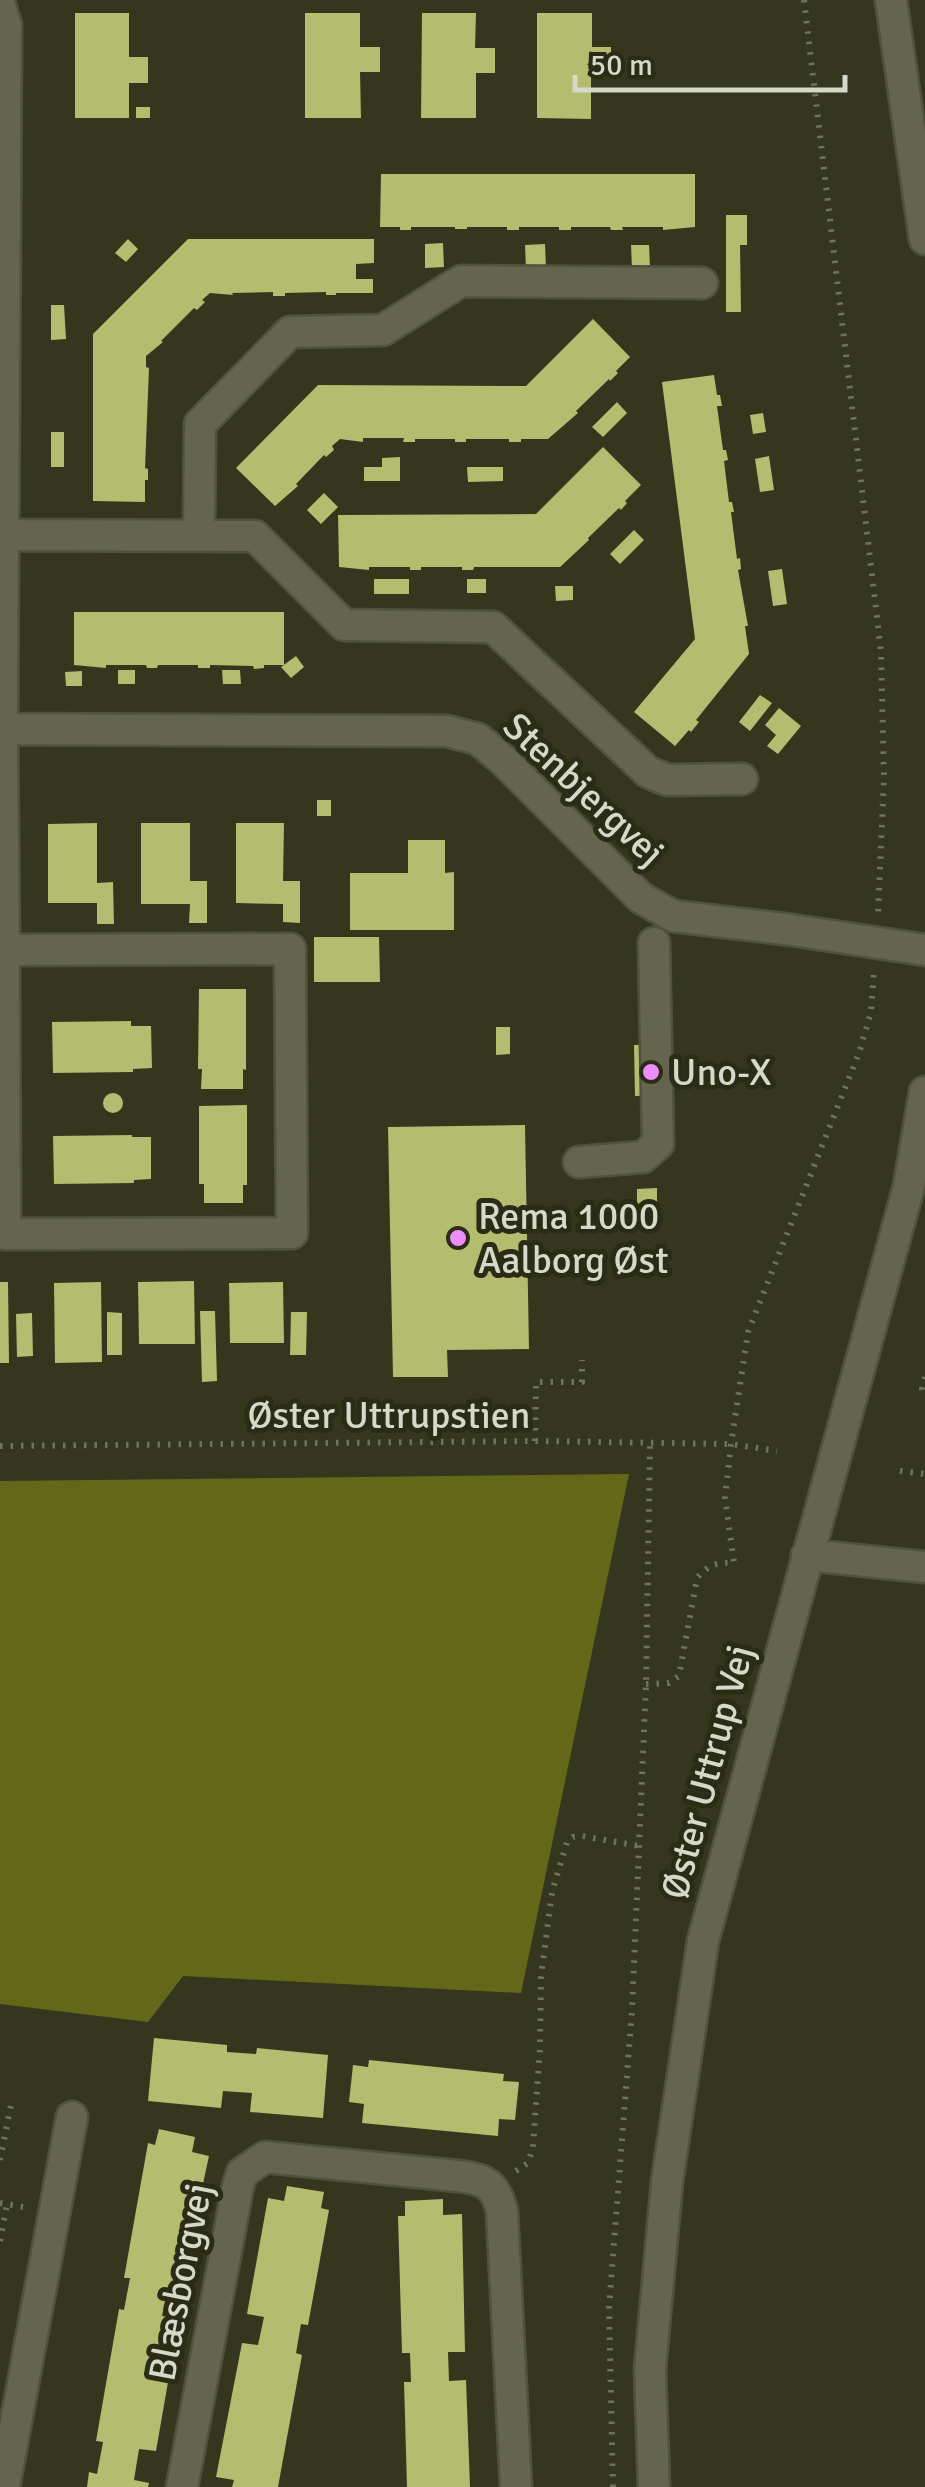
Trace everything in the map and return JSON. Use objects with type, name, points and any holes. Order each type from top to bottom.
[{"type":"street","points":[[891,0],[925,238]]},
{"type":"street","points":[[0,6],[6,25],[2,397],[2,1122],[6,1234],[292,1233],[290,948],[3,964]]},
{"type":"street","points":[[199,536],[200,424],[290,332],[383,330],[461,282],[702,284]]},
{"type":"street","name":"Stenbjergvej","points":[[4,535],[255,536],[344,625],[493,627],[648,772],[667,780],[742,779]]},
{"type":"street","name":"Stenbjergvej","points":[[2,729],[447,731],[478,739],[640,898],[673,916],[925,950]]},
{"type":"street","points":[[579,1162],[643,1156],[658,1144],[654,943]]},
{"type":"street","name":"Øster Uttrup Vej","points":[[654,2487],[650,2369],[667,2182],[703,1941],[909,1186],[925,1092]]},
{"type":"street","points":[[807,1555],[925,1568]]},
{"type":"street","points":[[4,2487],[72,2117]]},
{"type":"street","name":"Blæsborgvej","points":[[182,2487],[242,2173],[265,2158],[458,2176],[489,2184]]},
{"type":"street","points":[[489,2184],[499,2198],[502,2212],[516,2487]]},
{"type":"path","points":[[646,1684],[669,1683],[679,1676],[697,1578],[705,1568],[719,1562],[734,1563],[725,1498],[748,1332],[859,1054],[871,1012],[884,778],[881,651],[804,0]]},
{"type":"path","points":[[535,1441],[536,1382],[582,1382],[582,1360]]},
{"type":"path","points":[[924,1376],[925,1395]]},
{"type":"path","name":"Øster Uttrupstien","points":[[0,1446],[535,1441],[731,1444],[777,1452]]},
{"type":"path","points":[[613,2487],[609,2308],[632,2010],[646,1684],[650,1444]]},
{"type":"path","points":[[900,1471],[925,1474]]},
{"type":"path","points":[[489,2184],[522,2168],[532,2156],[541,1977],[552,1892],[567,1842],[582,1836],[639,1846]]},
{"type":"path","points":[[0,2160],[12,2100]]},
{"type":"path","points":[[0,2241],[7,2204]]},
{"type":"green space","points":[[629,1474],[521,1993],[183,1976],[148,2022],[0,2004],[0,1481]]},
{"type":"building","points":[[75,13],[129,13],[129,57],[148,57],[148,83],[129,83],[129,118],[75,118]]},
{"type":"building","points":[[305,13],[360,13],[360,47],[380,47],[380,72],[360,72],[361,118],[305,118]]},
{"type":"building","points":[[422,13],[476,13],[475,48],[495,48],[495,73],[476,73],[476,118],[421,118]]},
{"type":"building","points":[[537,13],[592,13],[592,47],[611,47],[611,74],[591,74],[591,119],[537,118]]},
{"type":"building","points":[[136,107],[150,107],[150,118],[136,118]]},
{"type":"building","points":[[381,174],[695,174],[695,227],[400,230],[380,227]]},
{"type":"building","points":[[726,215],[747,215],[747,245],[740,245],[741,312],[726,312]]},
{"type":"building","points":[[128,239],[138,249],[126,262],[115,253]]},
{"type":"building","points":[[188,239],[374,239],[374,263],[356,264],[356,279],[373,279],[373,293],[210,293],[146,356],[149,368],[145,502],[93,501],[93,334]]},
{"type":"building","points":[[443,243],[444,267],[425,268],[425,244]]},
{"type":"building","points":[[545,244],[546,268],[526,269],[525,245]]},
{"type":"building","points":[[631,245],[649,245],[650,268],[632,269]]},
{"type":"building","points":[[51,305],[64,305],[66,339],[51,340]]},
{"type":"building","points":[[593,319],[630,357],[548,439],[340,439],[332,446],[334,450],[324,455],[275,506],[236,468],[318,385],[526,386]]},
{"type":"building","points":[[714,375],[722,406],[717,406],[728,460],[724,461],[734,512],[737,559],[740,558],[738,570],[749,654],[696,720],[699,722],[691,732],[675,746],[634,712],[695,639],[662,382]]},
{"type":"building","points":[[617,402],[627,413],[603,437],[592,427]]},
{"type":"building","points":[[763,413],[766,432],[753,434],[750,415]]},
{"type":"building","points":[[51,432],[64,432],[64,467],[51,467]]},
{"type":"building","points":[[603,447],[641,485],[621,510],[560,567],[339,567],[338,515],[536,514]]},
{"type":"building","points":[[769,456],[774,490],[760,492],[755,459]]},
{"type":"building","points":[[400,457],[400,481],[364,481],[364,467],[382,467],[382,458]]},
{"type":"building","points":[[467,467],[503,467],[503,481],[468,482]]},
{"type":"building","points":[[324,493],[338,507],[321,524],[307,510]]},
{"type":"building","points":[[634,530],[644,540],[620,564],[610,554]]},
{"type":"building","points":[[782,569],[787,604],[773,606],[768,571]]},
{"type":"building","points":[[374,579],[409,579],[409,594],[374,594]]},
{"type":"building","points":[[467,579],[486,579],[486,593],[467,593]]},
{"type":"building","points":[[555,586],[573,586],[573,600],[556,601]]},
{"type":"building","points":[[74,612],[284,612],[284,665],[254,669],[210,665],[74,665]]},
{"type":"building","points":[[296,656],[304,667],[291,678],[281,667]]},
{"type":"building","points":[[118,670],[135,670],[135,684],[118,684]]},
{"type":"building","points":[[222,670],[240,670],[241,684],[223,684]]},
{"type":"building","points":[[82,671],[82,686],[66,686],[65,672]]},
{"type":"building","points":[[760,695],[772,703],[750,731],[739,722]]},
{"type":"building","points":[[779,708],[801,726],[778,754],[767,746],[776,735],[765,725]]},
{"type":"building","points":[[317,800],[331,800],[331,816],[317,816]]},
{"type":"building","points":[[97,823],[97,883],[113,882],[114,924],[97,924],[97,903],[48,903],[48,824]]},
{"type":"building","points":[[141,823],[190,823],[190,881],[207,881],[207,923],[189,923],[190,904],[141,904]]},
{"type":"building","points":[[236,823],[284,823],[283,881],[300,881],[300,923],[283,922],[283,904],[236,903]]},
{"type":"building","points":[[408,840],[445,840],[445,873],[454,872],[454,930],[350,930],[350,873],[408,873]]},
{"type":"building","points":[[314,937],[379,937],[380,982],[314,982]]},
{"type":"building","points":[[199,989],[246,989],[243,1089],[201,1089]]},
{"type":"building","points":[[131,1021],[131,1026],[151,1026],[152,1068],[133,1072],[53,1073],[52,1022]]},
{"type":"building","points":[[496,1027],[510,1027],[510,1054],[496,1055]]},
{"type":"building","points":[[634,1045],[673,1045],[674,1095],[635,1096]]},
{"type":"building","points":[[113,1093],[123,1103],[113,1113],[103,1103]]},
{"type":"building","points":[[247,1105],[247,1185],[243,1185],[243,1203],[204,1203],[204,1184],[199,1184],[199,1106]]},
{"type":"building","name":"Rema 1000 Aalborg Øst","points":[[525,1125],[529,1349],[447,1350],[448,1377],[393,1377],[388,1127]]},
{"type":"building","points":[[53,1136],[151,1137],[151,1179],[134,1183],[54,1184]]},
{"type":"building","points":[[657,1188],[657,1203],[637,1204],[637,1189]]},
{"type":"building","points":[[194,1281],[195,1344],[139,1344],[138,1282]]},
{"type":"building","points":[[0,1282],[8,1282],[9,1363],[0,1363]]},
{"type":"building","points":[[101,1282],[102,1362],[55,1363],[54,1283]]},
{"type":"building","points":[[283,1282],[284,1343],[230,1343],[229,1283]]},
{"type":"building","points":[[200,1311],[215,1311],[217,1381],[202,1382]]},
{"type":"building","points":[[107,1312],[122,1313],[122,1355],[107,1355]]},
{"type":"building","points":[[291,1312],[307,1312],[306,1355],[290,1355]]},
{"type":"building","points":[[32,1313],[33,1356],[17,1357],[16,1314]]},
{"type":"building","points":[[154,2038],[227,2045],[227,2052],[256,2054],[257,2048],[328,2055],[323,2118],[250,2112],[252,2093],[223,2091],[221,2108],[148,2101]]},
{"type":"building","points":[[369,2060],[504,2074],[503,2081],[519,2082],[515,2120],[499,2119],[498,2136],[362,2123],[364,2104],[349,2102],[353,2065],[368,2067]]},
{"type":"building","points":[[159,2129],[195,2137],[192,2152],[209,2156],[180,2290],[168,2287],[162,2316],[179,2319],[156,2451],[139,2449],[134,2480],[149,2483],[148,2487],[87,2487],[89,2472],[97,2474],[103,2442],[96,2441],[119,2309],[124,2310],[130,2278],[124,2278],[148,2143],[155,2145]]},
{"type":"building","points":[[287,2186],[324,2192],[321,2208],[329,2210],[308,2325],[301,2324],[296,2353],[302,2355],[278,2487],[232,2487],[234,2480],[216,2477],[242,2343],[258,2345],[264,2317],[247,2314],[268,2198],[284,2201]]},
{"type":"building","points":[[443,2199],[443,2215],[462,2214],[465,2352],[448,2352],[449,2381],[466,2380],[470,2487],[407,2487],[404,2382],[411,2382],[410,2353],[402,2353],[398,2216],[405,2216],[405,2201]]},
{"type":"place","name":"Uno-X","points":[[651,1072]]},
{"type":"place","name":"Rema 1000 Aalborg Øst","points":[[458,1238]]}]
